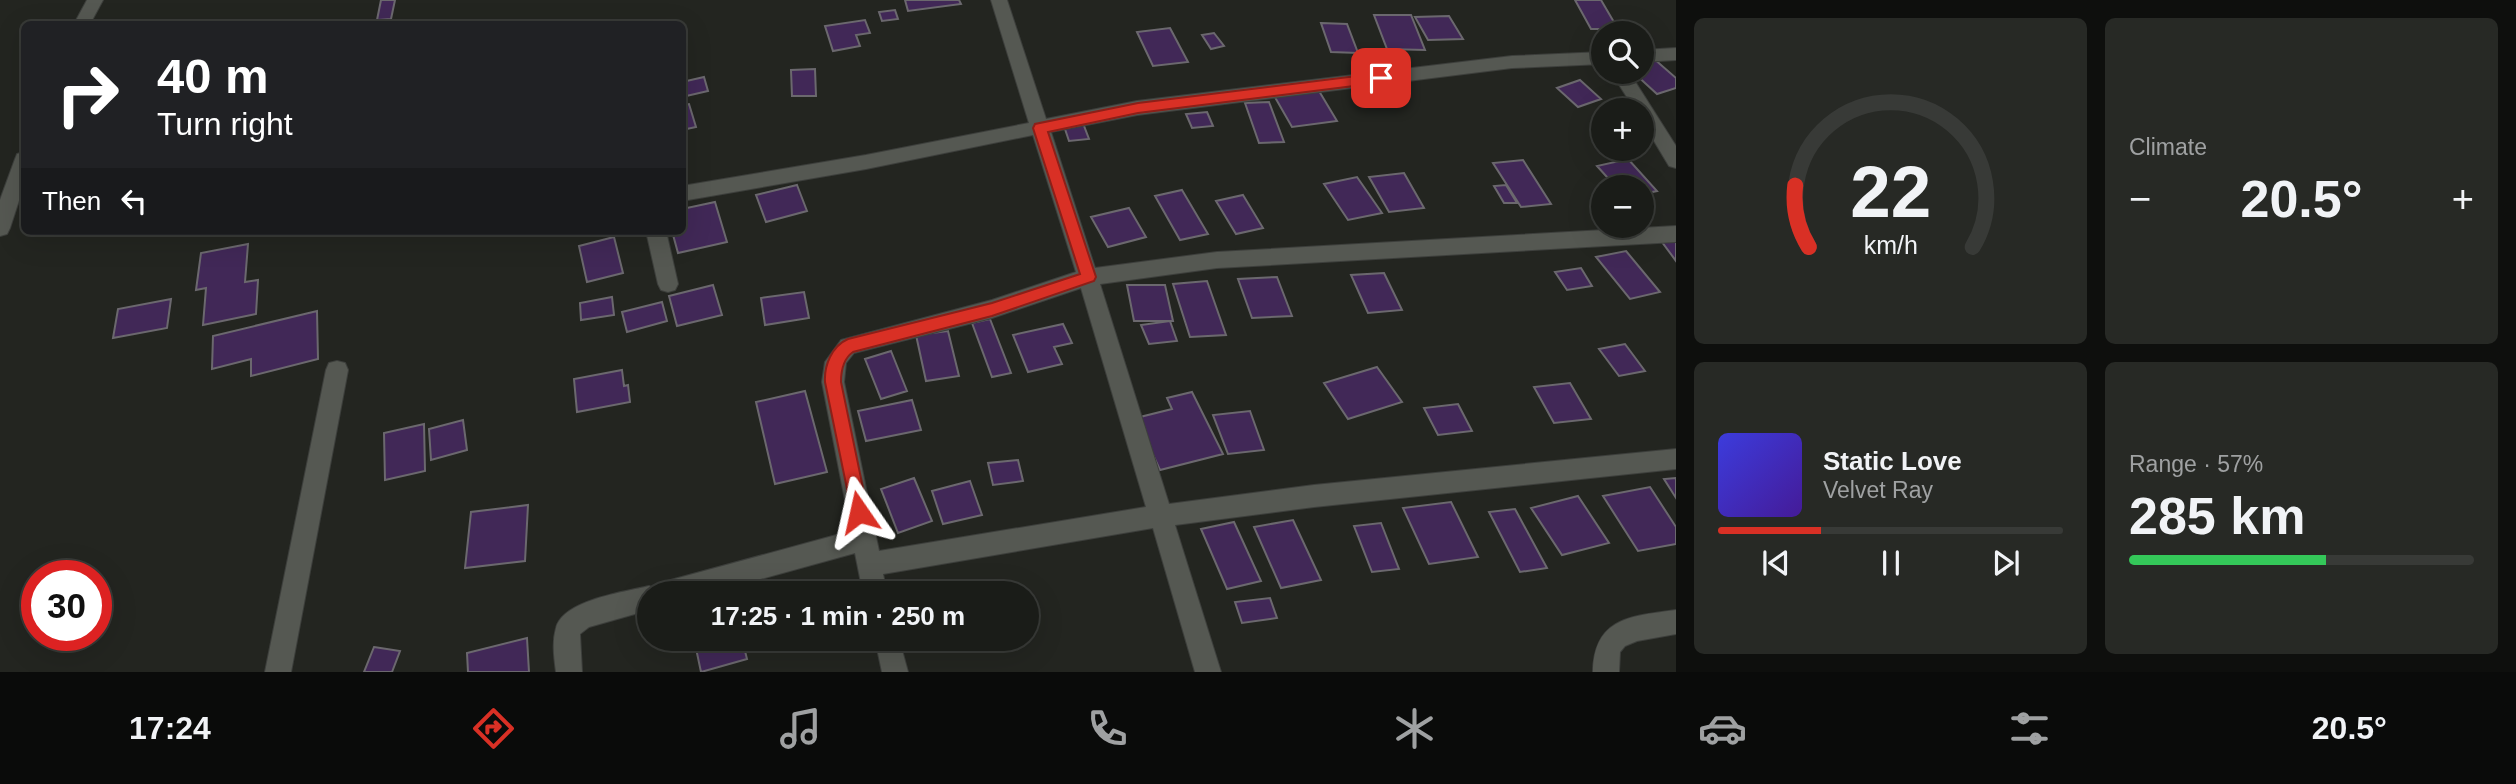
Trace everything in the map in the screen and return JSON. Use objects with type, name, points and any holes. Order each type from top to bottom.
[{"type":"street","points":[[84,21],[94,0]]},
{"type":"street","points":[[999,0],[1088,277],[1208,672]]},
{"type":"street","points":[[1654,55],[1676,54]]},
{"type":"street","points":[[686,193],[1138,108],[1512,62],[1591,59]]},
{"type":"street","points":[[1628,84],[1676,161]]},
{"type":"street","points":[[0,228],[21,168]]},
{"type":"street","points":[[872,581],[833,382],[832,372],[840,352],[848,346],[992,309],[1088,277],[1217,260],[1676,234]]},
{"type":"street","points":[[657,235],[667,284]]},
{"type":"street","points":[[278,672],[337,370]]},
{"type":"street","points":[[868,565],[1160,516],[1314,496],[1676,459]]},
{"type":"street","points":[[711,581],[865,539]]},
{"type":"street","points":[[569,672],[566,650],[568,628],[582,616],[637,601]]},
{"type":"street","points":[[1606,672],[1604,653],[1612,638],[1636,629],[1676,622]]},
{"type":"street","points":[[890,651],[895,672]]},
{"type":"building","points":[[381,0],[395,0],[391,19],[377,20]]},
{"type":"building","points":[[905,0],[959,0],[961,4],[908,11]]},
{"type":"building","points":[[1575,0],[1601,0],[1613,21],[1591,21],[1591,29]]},
{"type":"building","points":[[895,10],[898,19],[882,21],[879,12]]},
{"type":"building","points":[[1374,15],[1411,15],[1425,50],[1387,49]]},
{"type":"building","points":[[1449,16],[1463,39],[1428,40],[1415,17]]},
{"type":"building","points":[[865,20],[870,33],[856,35],[860,46],[833,51],[825,26]]},
{"type":"building","points":[[1321,23],[1347,24],[1358,53],[1331,52]]},
{"type":"building","points":[[1170,28],[1188,62],[1153,66],[1137,32]]},
{"type":"building","points":[[1214,33],[1224,46],[1211,49],[1202,35]]},
{"type":"building","points":[[1654,59],[1676,78],[1676,88],[1657,94],[1646,84],[1654,84]]},
{"type":"building","points":[[815,69],[816,96],[792,96],[791,70]]},
{"type":"building","points":[[704,77],[708,91],[686,96],[686,81]]},
{"type":"building","points":[[1580,80],[1600,98],[1591,98],[1591,102],[1578,107],[1557,88]]},
{"type":"building","points":[[1316,86],[1337,121],[1292,127],[1272,92]]},
{"type":"building","points":[[1269,102],[1284,142],[1259,143],[1245,103]]},
{"type":"building","points":[[686,104],[689,104],[696,127],[686,129]]},
{"type":"building","points":[[1207,112],[1213,126],[1192,128],[1186,114]]},
{"type":"building","points":[[1081,118],[1089,139],[1069,141],[1062,120]]},
{"type":"building","points":[[1523,160],[1551,204],[1521,207],[1493,163]]},
{"type":"building","points":[[1630,161],[1642,175],[1605,175],[1597,166]]},
{"type":"building","points":[[1404,173],[1424,208],[1389,212],[1369,177]]},
{"type":"building","points":[[1357,177],[1382,213],[1348,220],[1324,184]]},
{"type":"building","points":[[797,185],[807,211],[766,222],[756,195]]},
{"type":"building","points":[[1506,185],[1517,203],[1504,203],[1494,186]]},
{"type":"building","points":[[1182,190],[1208,234],[1180,240],[1155,196]]},
{"type":"building","points":[[1243,195],[1263,228],[1236,234],[1216,201]]},
{"type":"building","points":[[715,202],[727,242],[678,253],[673,235],[686,235],[686,208]]},
{"type":"building","points":[[1129,208],[1146,237],[1108,247],[1091,217]]},
{"type":"building","points":[[614,237],[623,273],[587,282],[579,246]]},
{"type":"building","points":[[1676,241],[1676,261],[1662,242]]},
{"type":"building","points":[[248,244],[245,282],[258,280],[256,314],[203,325],[206,288],[196,290],[201,253]]},
{"type":"building","points":[[1626,251],[1660,292],[1630,299],[1596,257]]},
{"type":"building","points":[[1581,268],[1592,286],[1567,290],[1555,272]]},
{"type":"building","points":[[1384,273],[1402,310],[1368,313],[1351,275]]},
{"type":"building","points":[[1277,277],[1292,316],[1252,318],[1238,279]]},
{"type":"building","points":[[1207,281],[1226,335],[1190,337],[1173,284]]},
{"type":"building","points":[[713,285],[722,315],[677,326],[669,296]]},
{"type":"building","points":[[1127,285],[1165,285],[1173,321],[1134,321]]},
{"type":"building","points":[[804,292],[809,318],[765,325],[761,298]]},
{"type":"building","points":[[612,297],[614,315],[581,320],[580,303]]},
{"type":"building","points":[[171,299],[167,328],[113,338],[118,309]]},
{"type":"building","points":[[662,302],[667,321],[627,332],[622,312]]},
{"type":"building","points":[[317,311],[318,359],[251,376],[251,359],[212,369],[213,336]]},
{"type":"building","points":[[990,319],[1011,373],[992,377],[972,323]]},
{"type":"building","points":[[1170,321],[1177,341],[1149,344],[1141,325]]},
{"type":"building","points":[[1063,324],[1072,343],[1054,347],[1062,364],[1028,372],[1013,335]]},
{"type":"building","points":[[948,331],[959,376],[926,381],[916,335]]},
{"type":"building","points":[[1625,344],[1645,371],[1619,376],[1599,349]]},
{"type":"building","points":[[891,351],[907,391],[881,399],[865,359]]},
{"type":"building","points":[[1377,367],[1402,402],[1348,419],[1324,383]]},
{"type":"building","points":[[622,370],[624,386],[628,385],[630,402],[577,412],[574,379]]},
{"type":"building","points":[[1570,383],[1591,419],[1554,423],[1534,387]]},
{"type":"building","points":[[805,391],[827,472],[775,484],[756,402]]},
{"type":"building","points":[[1192,392],[1223,454],[1160,470],[1136,418],[1172,409],[1167,398]]},
{"type":"building","points":[[912,400],[921,430],[866,441],[858,411]]},
{"type":"building","points":[[1458,404],[1472,431],[1438,435],[1424,408]]},
{"type":"building","points":[[1250,411],[1264,450],[1228,454],[1213,415]]},
{"type":"building","points":[[463,420],[467,450],[431,460],[429,429]]},
{"type":"building","points":[[424,424],[425,471],[385,480],[384,433]]},
{"type":"building","points":[[1018,460],[1023,481],[993,485],[988,463]]},
{"type":"building","points":[[914,478],[932,521],[898,533],[881,489]]},
{"type":"building","points":[[1676,478],[1676,498],[1664,479]]},
{"type":"building","points":[[970,481],[982,515],[943,524],[932,491]]},
{"type":"building","points":[[1650,487],[1676,527],[1676,544],[1638,551],[1603,496]]},
{"type":"building","points":[[1578,496],[1609,543],[1562,555],[1531,508]]},
{"type":"building","points":[[1451,502],[1478,557],[1429,564],[1403,508]]},
{"type":"building","points":[[528,505],[525,561],[465,568],[471,512]]},
{"type":"building","points":[[1515,509],[1547,568],[1520,572],[1489,512]]},
{"type":"building","points":[[1293,520],[1321,580],[1281,588],[1254,527]]},
{"type":"building","points":[[1234,522],[1261,581],[1227,589],[1201,529]]},
{"type":"building","points":[[1381,523],[1399,569],[1372,572],[1354,526]]},
{"type":"building","points":[[1270,598],[1277,618],[1242,623],[1235,602]]},
{"type":"building","points":[[527,638],[529,672],[468,672],[467,653]]},
{"type":"building","points":[[374,647],[400,651],[392,672],[364,672]]},
{"type":"building","points":[[697,651],[745,651],[747,659],[701,672]]},
{"type":"route","points":[[859,512],[833,382],[832,372],[840,352],[848,346],[992,309],[1088,277],[1040,128],[1138,108],[1381,78]]}]
